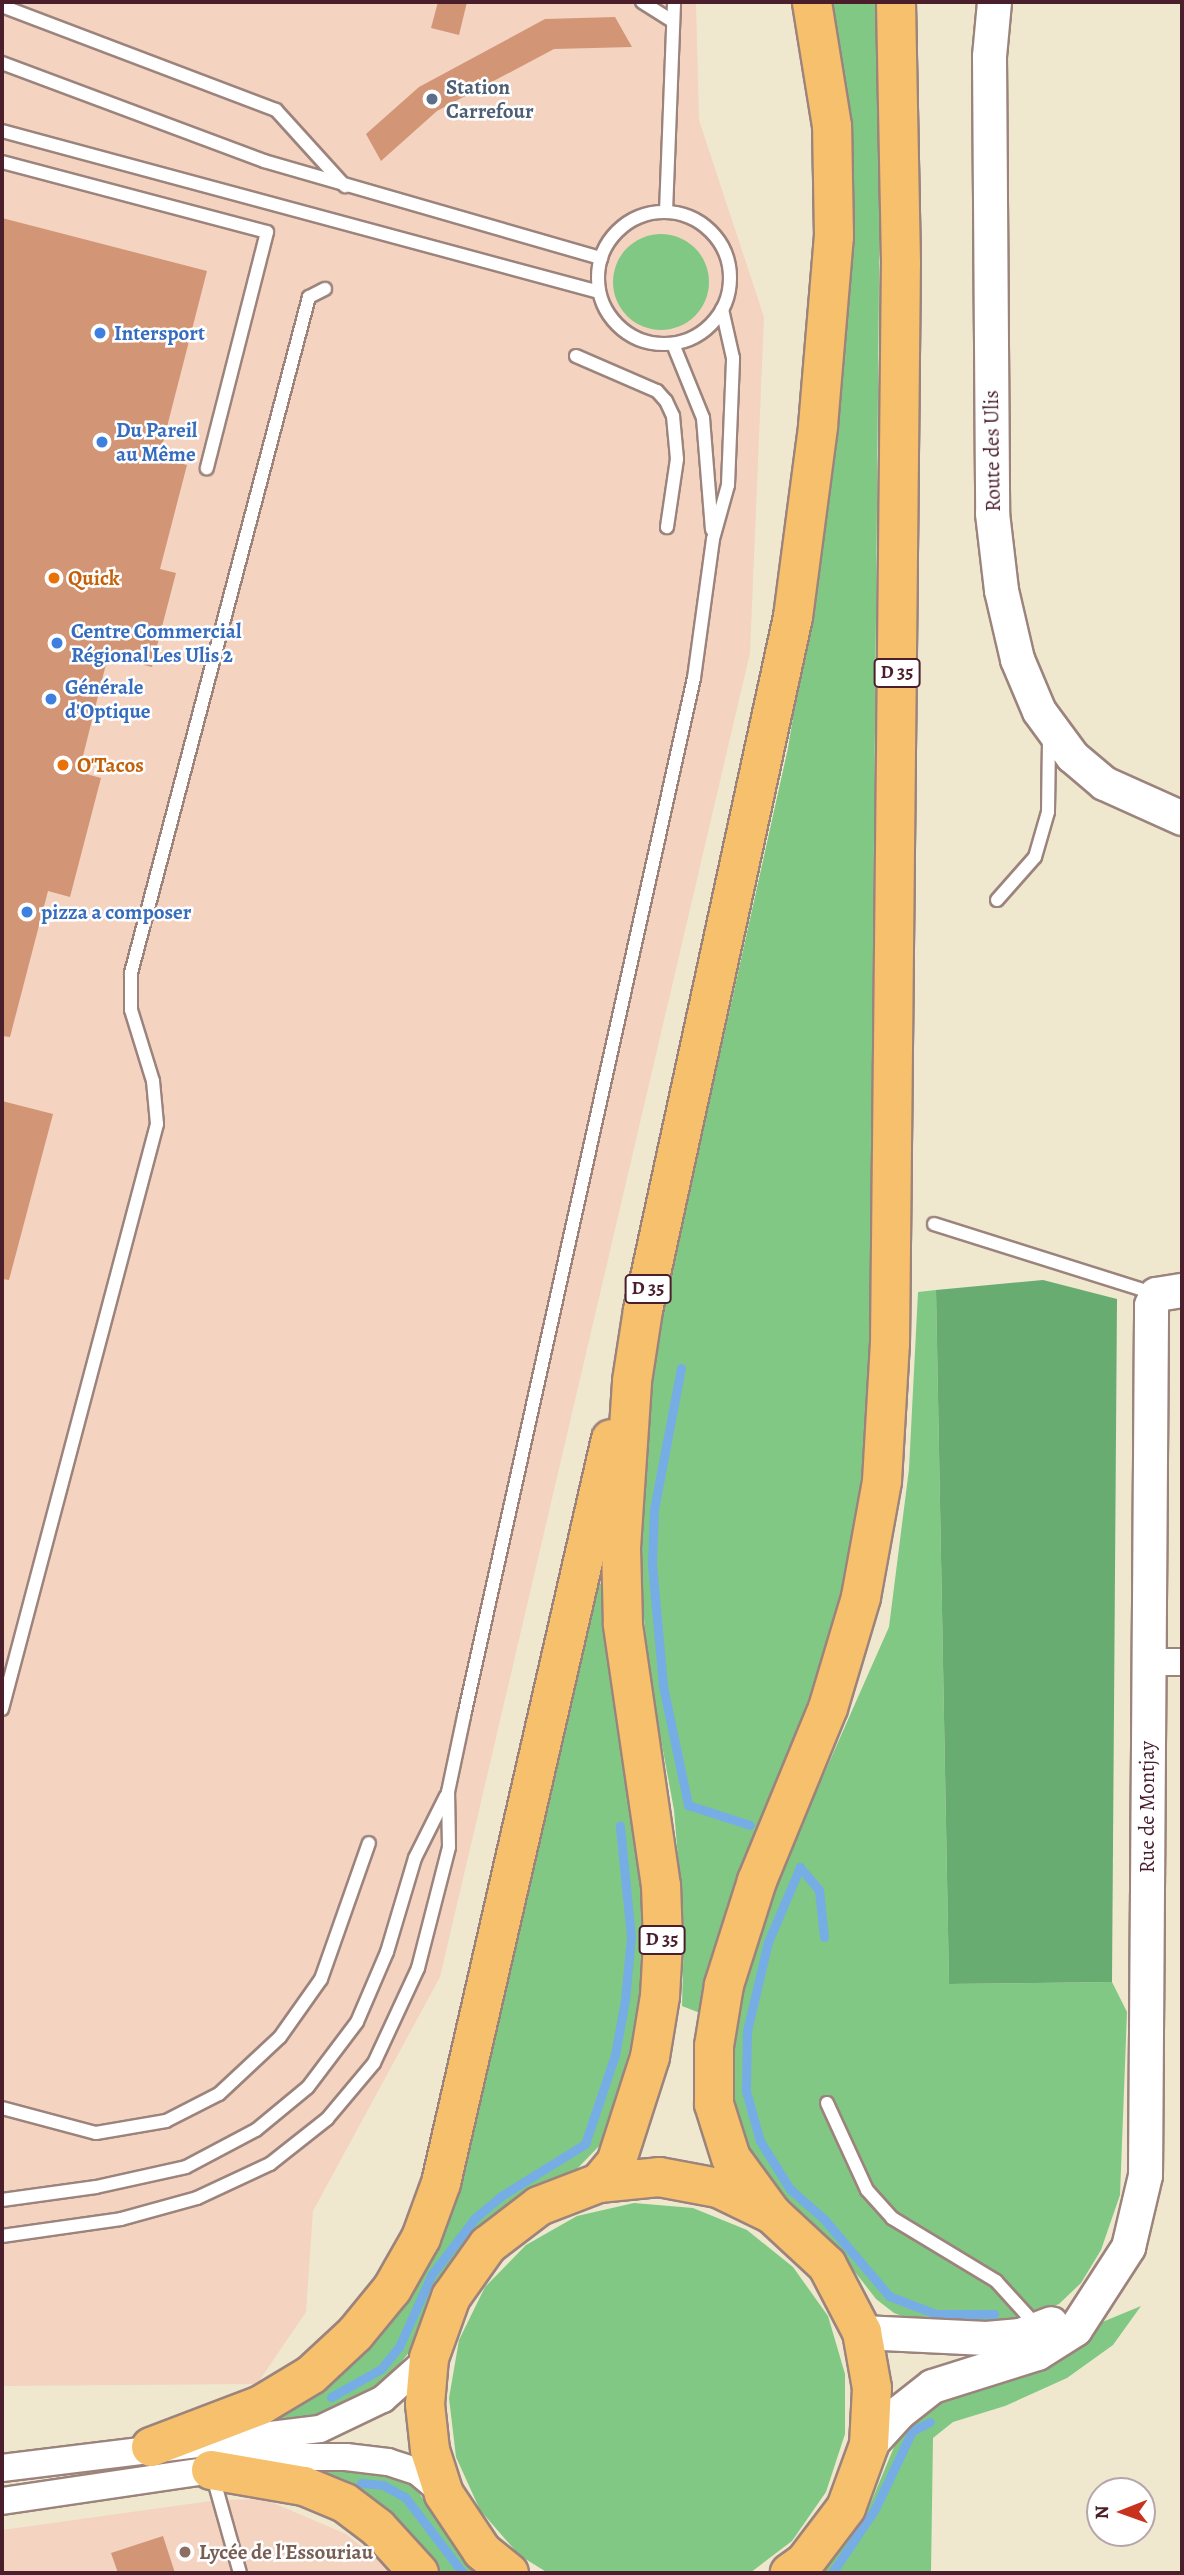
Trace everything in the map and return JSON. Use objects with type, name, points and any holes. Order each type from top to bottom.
[{"type":"main road","name":"D 35","points":[[599,2183],[616,2163],[650,2057],[660,1996],[663,1942],[661,1886],[623,1624],[621,1536],[632,1381],[643,1310],[793,617],[817,440],[834,237],[832,126],[812,2]]},
{"type":"main road","name":"D 35","points":[[772,2214],[731,2158],[714,2104],[714,2046],[724,1985],[757,1881],[828,1708],[861,1597],[882,1481],[887,1399],[901,263],[896,2]]},
{"type":"main road","points":[[151,2447],[261,2404],[311,2375],[355,2334],[392,2289],[421,2238],[441,2183],[601,1466],[632,1381]]},
{"type":"main road","points":[[509,2573],[482,2552],[444,2494],[428,2427],[429,2358],[451,2297],[488,2245],[539,2206],[599,2183],[671,2179],[718,2188],[772,2214],[827,2265],[862,2332],[872,2388],[869,2445],[846,2508],[805,2562],[790,2573]]},
{"type":"main road","points":[[211,2470],[304,2486],[345,2503],[378,2528],[419,2573]]},
{"type":"street","name":"Route des Ulis","points":[[994,2],[989,56],[992,513],[1000,590],[1017,659],[1049,724],[1072,756],[1104,783],[1182,818]]},
{"type":"street","name":"Rue de Montjay","points":[[869,2445],[932,2386],[1037,2353],[1075,2329],[1128,2247],[1145,2175],[1151,1305],[1169,1292]]},
{"type":"street","points":[[1147,1662],[1182,1662]]},
{"type":"street","points":[[862,2332],[986,2338],[1040,2329],[1088,2307]]},
{"type":"street","points":[[2,2468],[151,2447],[191,2447],[320,2429],[383,2399],[429,2358]]},
{"type":"street","points":[[2,2501],[211,2470],[259,2457],[346,2456],[418,2472],[444,2494]]},
{"type":"lane","points":[[642,2],[671,21]]},
{"type":"lane","points":[[666,212],[671,21],[674,2]]},
{"type":"lane","points":[[2,6],[276,110],[345,186]]},
{"type":"lane","points":[[2,63],[264,161],[601,258]]},
{"type":"lane","points":[[2,131],[256,196],[599,292]]},
{"type":"lane","points":[[2,162],[267,232],[206,468]]},
{"type":"lane","points":[[666,212],[702,224],[725,254],[729,291],[722,309],[710,326],[673,344],[653,343],[627,332],[607,311],[599,292],[601,258],[626,224],[645,214],[666,212]]},
{"type":"lane","points":[[2,1709],[157,1124],[153,1081],[131,1010],[131,973],[309,297],[325,289]]},
{"type":"lane","points":[[2,2236],[121,2219],[197,2198],[270,2164],[327,2119],[374,2063],[418,1968],[449,1847],[448,1792],[678,761],[706,611],[713,539],[728,485],[733,358],[722,309]]},
{"type":"lane","points":[[673,344],[703,418],[713,539]]},
{"type":"lane","points":[[576,356],[657,391],[666,401],[673,416],[677,459],[667,527]]},
{"type":"lane","points":[[997,900],[1035,857],[1048,812],[1049,724]]},
{"type":"lane","points":[[934,1224],[1169,1292]]},
{"type":"lane","points":[[2,2200],[96,2188],[186,2167],[256,2130],[308,2087],[358,2022],[387,1952],[415,1858],[448,1792]]},
{"type":"lane","points":[[2,2108],[96,2133],[166,2121],[219,2094],[280,2037],[321,1979],[369,1843]]},
{"type":"lane","points":[[827,2103],[867,2190],[892,2218],[996,2281],[1040,2329]]},
{"type":"lane","points":[[211,2470],[240,2573]]},
{"type":"shaded area","points":[[2,2],[696,2],[699,120],[764,317],[750,653],[440,1977],[313,2211],[306,2312],[257,2384],[2,2386]]},
{"type":"shaded area","name":"Lycée de l'Essouriau","points":[[264,2499],[346,2534],[394,2573],[2,2573],[2,2530],[218,2500]]},
{"type":"green space","points":[[831,2],[876,2],[881,59],[869,1399],[857,1518],[832,1635],[728,1915],[700,2013],[682,2006],[684,1929],[674,1810],[650,1680],[639,1568],[643,1466],[657,1337],[788,748],[819,557],[852,235],[851,121]]},
{"type":"green space","points":[[661,234],[679,238],[695,248],[705,264],[709,282],[705,300],[695,316],[679,326],[661,330],[643,326],[627,316],[617,300],[613,282],[617,264],[627,248],[643,238]]},
{"type":"green space","points":[[1043,1280],[1117,1299],[1112,1982],[949,1984],[936,1290]]},
{"type":"green space","points":[[936,1290],[949,1984],[1112,1982],[1127,2012],[1120,2195],[1101,2250],[1081,2283],[1059,2304],[1020,2320],[924,2324],[894,2313],[876,2299],[827,2236],[765,2178],[741,2138],[730,2086],[732,2039],[745,1971],[770,1896],[889,1627],[909,1469],[918,1292]]},
{"type":"green space","points":[[601,1584],[642,1860],[645,1952],[636,2027],[604,2141],[573,2173],[536,2188],[499,2212],[458,2253],[437,2287],[411,2350],[387,2379],[352,2404],[310,2417],[243,2428],[418,2274],[590,1587]]},
{"type":"green space","points":[[634,2203],[693,2208],[747,2230],[793,2267],[828,2316],[845,2374],[845,2434],[826,2492],[792,2541],[750,2573],[548,2573],[519,2555],[480,2510],[456,2457],[449,2398],[459,2340],[485,2287],[526,2245],[577,2216]]},
{"type":"green space","points":[[1141,2306],[1113,2345],[1067,2378],[1005,2406],[953,2422],[933,2438],[931,2573],[823,2573],[867,2512],[899,2435],[931,2402],[1060,2353],[1100,2323]]},
{"type":"green space","points":[[317,2468],[388,2472],[416,2489],[477,2573],[432,2573],[311,2473]]},
{"type":"building","points":[[438,2],[467,2],[459,35],[431,28]]},
{"type":"building","name":"Station Carrefour","points":[[615,17],[632,47],[554,49],[437,111],[381,161],[366,134],[419,87],[545,19]]},
{"type":"building","name":"Centre Commercial Régional Les Ulis 2","points":[[2,218],[207,271],[159,458],[187,465],[160,569],[176,573],[152,667],[108,656],[79,772],[101,778],[70,897],[48,891],[10,1037],[2,1036]]},
{"type":"building","points":[[2,1101],[53,1114],[9,1280],[2,1279]]},
{"type":"building","points":[[163,2536],[175,2573],[118,2573],[111,2553]]},
{"type":"waterway","points":[[681,1368],[654,1509],[652,1564],[663,1686],[688,1805],[750,1825]]},
{"type":"waterway","points":[[331,2397],[381,2369],[399,2347],[432,2274],[475,2218],[501,2196],[585,2144],[615,2055],[625,2000],[631,1937],[620,1826]]},
{"type":"waterway","points":[[824,1937],[819,1890],[800,1867],[768,1942],[747,2031],[746,2091],[760,2141],[790,2189],[824,2219],[889,2296],[936,2314],[994,2314]]},
{"type":"waterway","points":[[832,2573],[875,2509],[912,2431],[930,2422]]},
{"type":"waterway","points":[[361,2483],[383,2485],[405,2497],[463,2573]]},
{"type":"place","name":"Station Carrefour","points":[[432,99]]},
{"type":"place","name":"Intersport","points":[[100,333]]},
{"type":"place","name":"Du Pareil au Même","points":[[102,442]]},
{"type":"place","name":"Quick","points":[[54,578]]},
{"type":"place","name":"Centre Commercial Régional Les Ulis 2","points":[[57,643]]},
{"type":"place","name":"Générale d'Optique","points":[[51,699]]},
{"type":"place","name":"O'Tacos","points":[[63,765]]},
{"type":"place","name":"pizza a composer","points":[[27,912]]},
{"type":"place","name":"Lycée de l'Essouriau","points":[[185,2552]]}]
